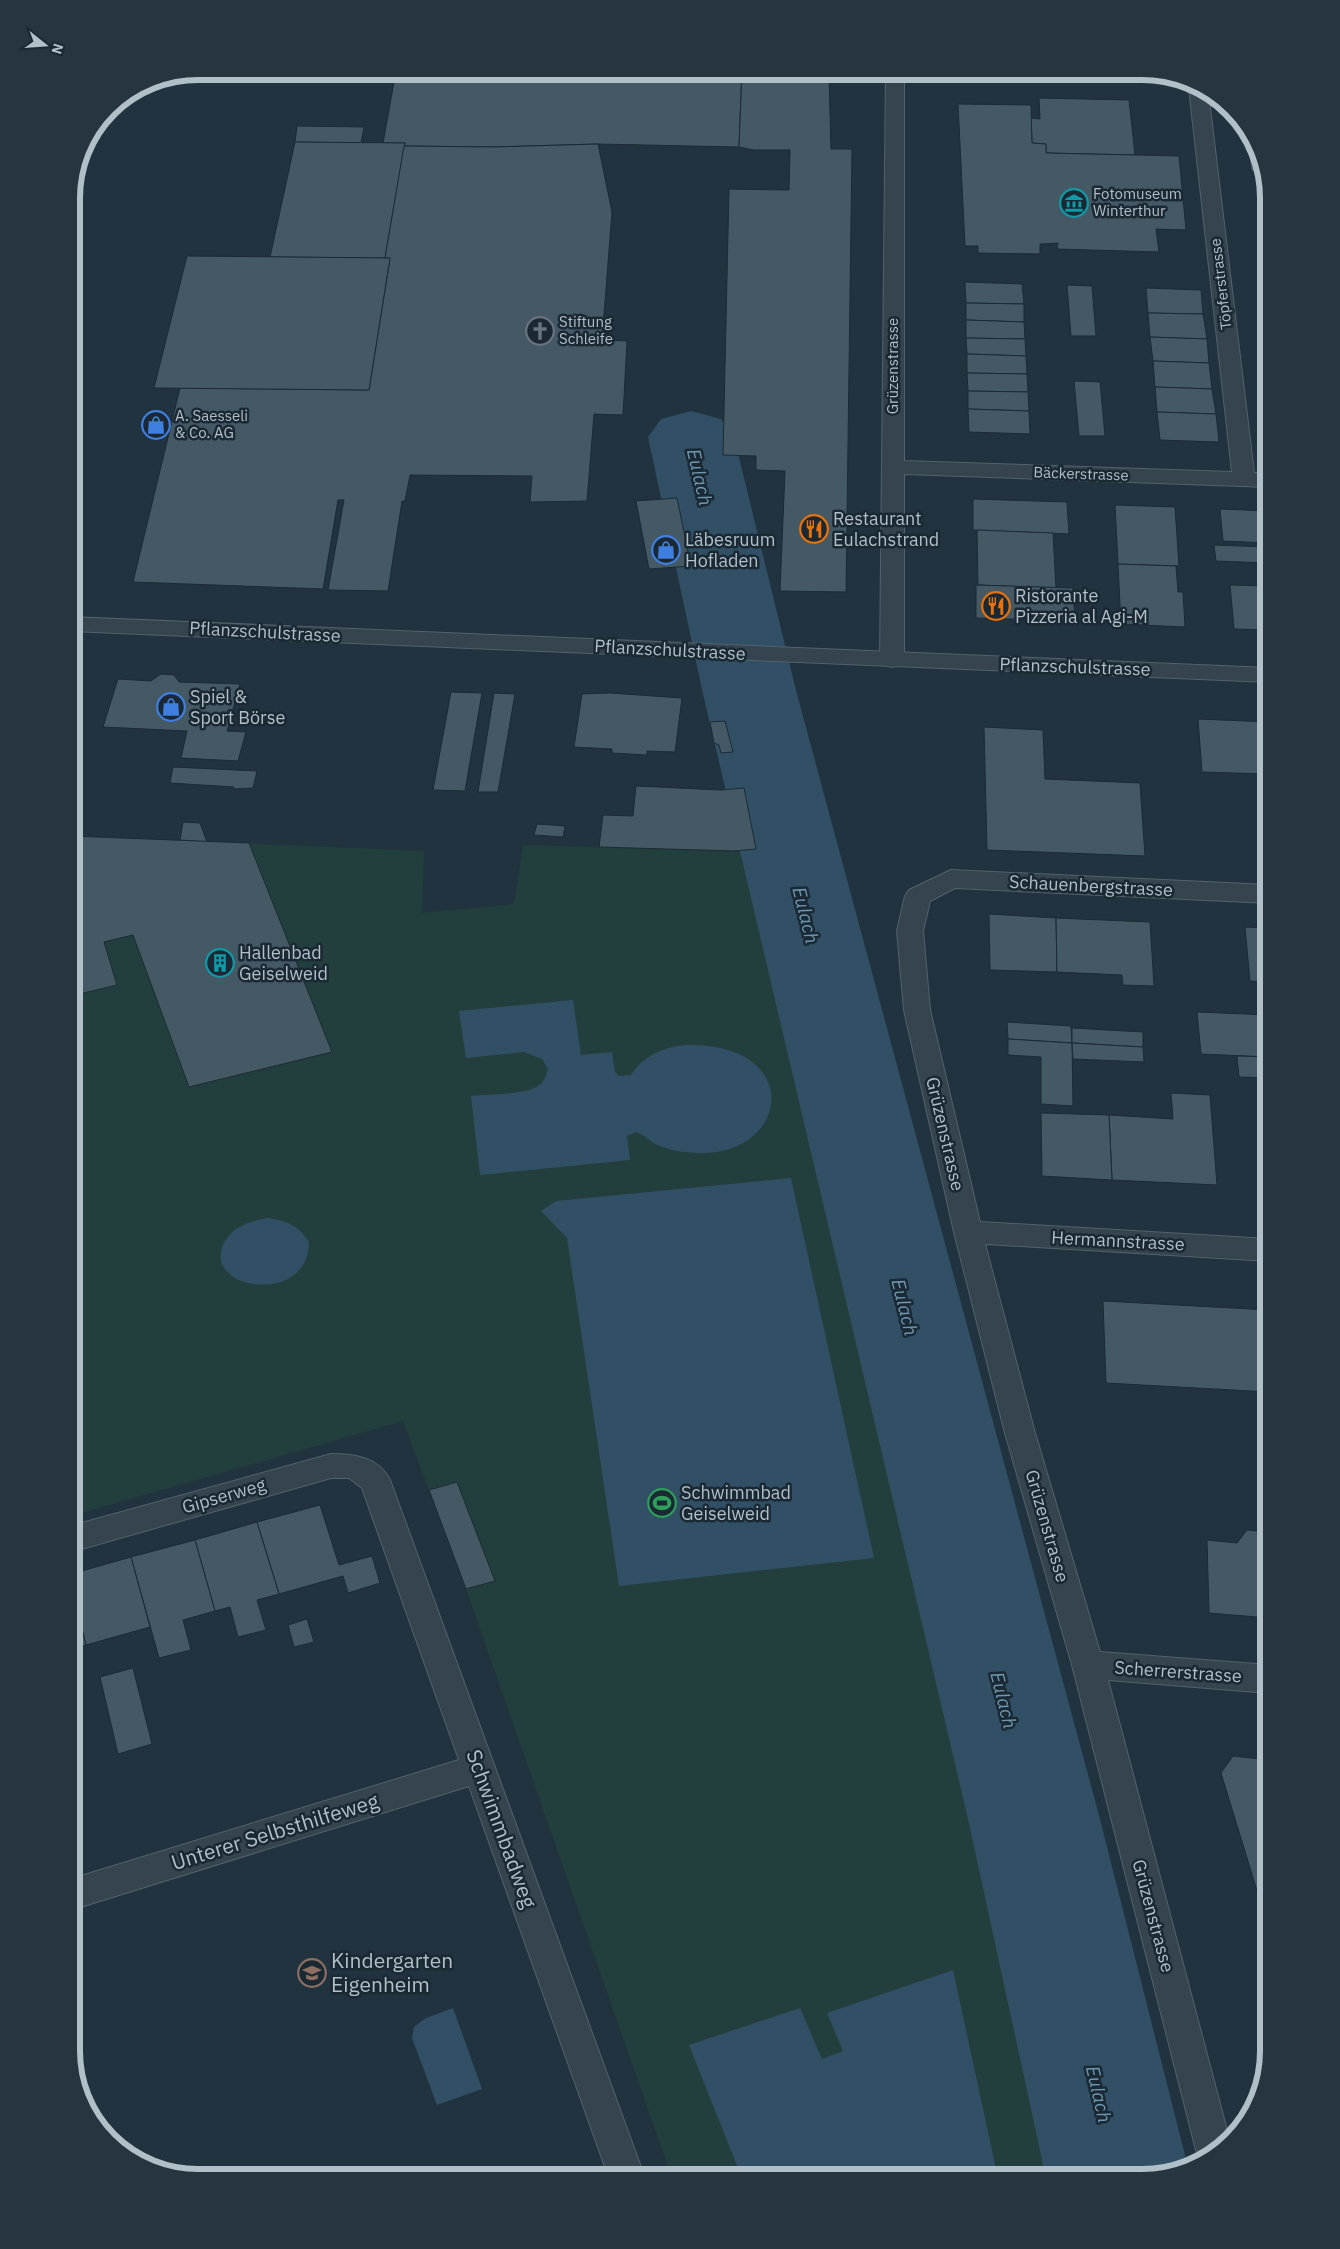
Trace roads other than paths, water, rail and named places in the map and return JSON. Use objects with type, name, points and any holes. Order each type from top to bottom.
[{"type":"street","name":"Grüzenstrasse","points":[[892,660],[895,80]]},
{"type":"street","name":"Töpferstrasse","points":[[1199,95],[1244,480]]},
{"type":"street","name":"Bäckerstrasse","points":[[893,468],[1260,480]]},
{"type":"street","name":"Pflanzschulstrasse","points":[[80,624],[1260,675]]},
{"type":"street","name":"Schauenbergstrasse","points":[[918,896],[951,879],[1260,894]]},
{"type":"street","name":"Grüzenstrasse","points":[[918,896],[910,931],[917,1010],[968,1232],[1020,1433],[1088,1665],[1213,2145]]},
{"type":"street","name":"Hermannstrasse","points":[[968,1232],[1260,1249]]},
{"type":"street","name":"Gipserweg","points":[[80,1536],[331,1466],[354,1466],[375,1480]]},
{"type":"street","name":"Schwimmbadweg","points":[[375,1480],[479,1768],[618,2169]]},
{"type":"street","name":"Scherrerstrasse","points":[[1088,1665],[1260,1678]]},
{"type":"street","name":"Unterer Selbsthilfeweg","points":[[80,1893],[479,1768]]},
{"type":"water","points":[[573,1000],[581,1055],[612,1052],[615,1072],[619,1076],[631,1075],[642,1062],[657,1052],[682,1045],[728,1050],[754,1064],[768,1083],[771,1104],[763,1124],[746,1141],[720,1151],[685,1152],[673,1150],[655,1144],[636,1132],[627,1136],[630,1160],[480,1175],[471,1096],[515,1093],[532,1089],[542,1083],[548,1069],[542,1059],[524,1052],[466,1058],[459,1011]]},
{"type":"water","points":[[791,1178],[874,1558],[619,1586],[567,1238],[541,1211],[556,1201]]},
{"type":"water","points":[[268,1218],[292,1225],[305,1236],[309,1242],[304,1263],[292,1276],[276,1283],[258,1284],[240,1280],[227,1272],[221,1259],[224,1243],[237,1228]]},
{"type":"water","points":[[953,1970],[996,2169],[738,2169],[689,2045],[800,2008],[822,2059],[843,2051],[827,2013]]},
{"type":"water","points":[[453,2008],[482,2089],[437,2105],[412,2038],[414,2027],[426,2018]]},
{"type":"waterway","name":"Eulach","points":[[691,437],[750,694],[1034,1819],[1116,2169]]},
{"type":"place","name":"Fotomuseum Winterthur","points":[[1074,203]]},
{"type":"place","name":"Stiftung Schleife","points":[[540,331]]},
{"type":"place","name":"A. Saesseli & Co. AG","points":[[156,425]]},
{"type":"place","name":"Restaurant Eulachstrand","points":[[814,529]]},
{"type":"place","name":"Läbesruum Hofladen","points":[[666,550]]},
{"type":"place","name":"Ristorante Pizzeria al Agi-M","points":[[996,606]]},
{"type":"place","name":"Spiel & Sport Börse","points":[[171,707]]},
{"type":"place","name":"Hallenbad Geiselweid","points":[[220,963]]},
{"type":"place","name":"Schwimmbad Geiselweid","points":[[662,1503]]},
{"type":"place","name":"Kindergarten Eigenheim","points":[[312,1973]]}]
